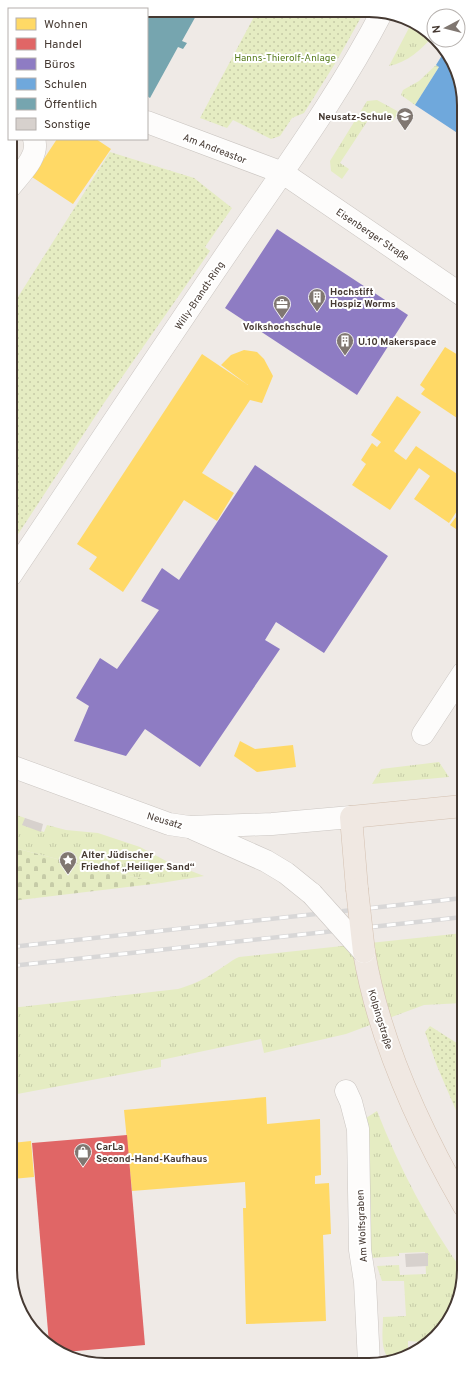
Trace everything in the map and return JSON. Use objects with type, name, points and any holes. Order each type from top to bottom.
[{"type":"main road","points":[[351,816],[457,807]]},
{"type":"main road","name":"Kolpingstraße","points":[[351,816],[364,952],[380,1017],[408,1094],[444,1172],[457,1194]]},
{"type":"street","name":"Willy-Brandt-Ring","points":[[17,566],[238,237],[283,173],[338,87],[379,18]]},
{"type":"street","name":"Am Andreastor","points":[[148,122],[283,173]]},
{"type":"street","points":[[17,177],[32,158],[35,150],[34,140]]},
{"type":"street","name":"Eisenberger Straße","points":[[283,173],[457,292]]},
{"type":"street","points":[[423,734],[457,682]]},
{"type":"street","name":"Neusatz","points":[[17,768],[169,824],[189,827],[272,824],[351,816]]},
{"type":"street","points":[[189,827],[266,861],[286,873],[312,894],[364,952]]},
{"type":"street","name":"Am Wolfsgraben","points":[[346,1091],[351,1102],[358,1129],[360,1250],[365,1282],[369,1358]]},
{"type":"green space","name":"Hanns-Thierolf-Anlage","points":[[254,17],[361,17],[336,62],[304,113],[292,118],[280,136],[271,139],[233,120],[227,128],[200,118]]},
{"type":"green space","points":[[409,27],[426,38],[426,44],[414,55],[389,66]]},
{"type":"green space","points":[[436,65],[439,67],[415,105],[401,95],[403,90],[419,81]]},
{"type":"green space","points":[[377,100],[399,112],[392,122],[374,111],[340,163],[349,169],[342,179],[331,171],[330,161],[367,101]]},
{"type":"green space","points":[[110,152],[194,178],[232,208],[205,247],[210,251],[104,403],[17,536],[17,299]]},
{"type":"green space","points":[[439,762],[449,777],[372,784],[381,769]]},
{"type":"green space","points":[[17,815],[25,818],[23,825],[44,832],[47,825],[66,830],[98,833],[140,847],[168,862],[204,876],[161,883],[88,867],[17,849]]},
{"type":"green space","name":"Alter Jüdischer Friedhof „Heiliger Sand“","points":[[17,849],[88,867],[161,883],[17,900]]},
{"type":"green space","points":[[457,934],[457,1003],[424,1005],[346,1034],[264,1053],[261,1039],[161,1060],[161,1067],[17,1094],[17,1007],[178,989],[202,980],[239,957]]},
{"type":"green space","points":[[430,1026],[457,1043],[457,1113],[437,1066],[425,1032]]},
{"type":"green space","points":[[377,1111],[405,1175],[438,1235],[457,1263],[457,1276],[454,1293],[442,1319],[435,1328],[420,1342],[408,1341],[408,1348],[387,1356],[383,1347],[383,1317],[406,1316],[404,1281],[382,1281],[377,1266],[399,1265],[400,1275],[426,1274],[425,1252],[399,1253],[399,1256],[372,1258],[370,1256],[366,1118]]},
{"type":"building: Wohnen","points":[[56,140],[98,140],[111,149],[73,204],[32,177]]},
{"type":"building: Wohnen","name":"U.10 Makerspace","points":[[346,338],[360,348],[344,374],[330,365]]},
{"type":"building: Wohnen","points":[[445,347],[457,354],[457,418],[421,394],[425,389],[420,385]]},
{"type":"building: Wohnen","points":[[244,350],[257,352],[264,359],[273,376],[262,403],[250,400],[202,473],[234,493],[217,521],[184,500],[123,592],[89,569],[97,557],[77,544],[202,354],[248,385],[221,365],[231,355]]},
{"type":"building: Wohnen","points":[[397,396],[421,412],[394,451],[406,460],[416,446],[457,474],[457,511],[449,523],[414,499],[430,476],[419,468],[390,510],[352,485],[366,464],[361,460],[372,443],[377,447],[381,442],[371,435]]},
{"type":"building: Wohnen","points":[[456,517],[457,518],[457,530],[450,525]]},
{"type":"building: Wohnen","points":[[240,741],[255,749],[293,745],[296,767],[257,772],[234,756]]},
{"type":"building: Wohnen","points":[[266,1097],[267,1124],[320,1119],[321,1175],[315,1176],[315,1184],[329,1183],[331,1234],[323,1235],[326,1321],[246,1324],[243,1208],[246,1208],[245,1182],[132,1191],[124,1110]]},
{"type":"building: Wohnen","points":[[31,1141],[34,1177],[17,1179],[17,1142]]},
{"type":"building: Handel","points":[[127,1135],[145,1345],[72,1351],[49,1338],[32,1143]]},
{"type":"building: Büros","name":"Hochstift Hospiz Worms","points":[[277,229],[408,315],[357,395],[225,308]]},
{"type":"building: Büros","points":[[255,465],[388,556],[324,653],[276,622],[265,640],[280,649],[200,767],[145,729],[126,756],[74,741],[89,706],[76,698],[100,658],[117,669],[159,610],[141,601],[162,568],[179,580]]},
{"type":"building: Schulen","points":[[442,56],[452,77],[457,105],[457,133],[415,105],[439,67],[436,65]]},
{"type":"building: Öffentlich","points":[[148,17],[195,17],[182,41],[187,43],[183,49],[178,47],[150,98],[148,97]]},
{"type":"building: Sonstige","points":[[25,818],[43,824],[41,832],[22,825]]},
{"type":"building: Sonstige","points":[[428,1253],[428,1266],[406,1267],[405,1254]]},
{"type":"railway","points":[[17,946],[457,899]]},
{"type":"railway","points":[[17,965],[457,918]]},
{"type":"place","name":"Neusatz-Schule","points":[[405,131]]},
{"type":"place","name":"Hochstift Hospiz Worms","points":[[317,312]]},
{"type":"place","name":"Volkshochschule","points":[[282,319]]},
{"type":"place","name":"U.10 Makerspace","points":[[345,356]]},
{"type":"place","name":"Alter Jüdischer Friedhof „Heiliger Sand“","points":[[68,875]]},
{"type":"place","name":"CarLa Second-Hand-Kaufhaus","points":[[83,1167]]}]
